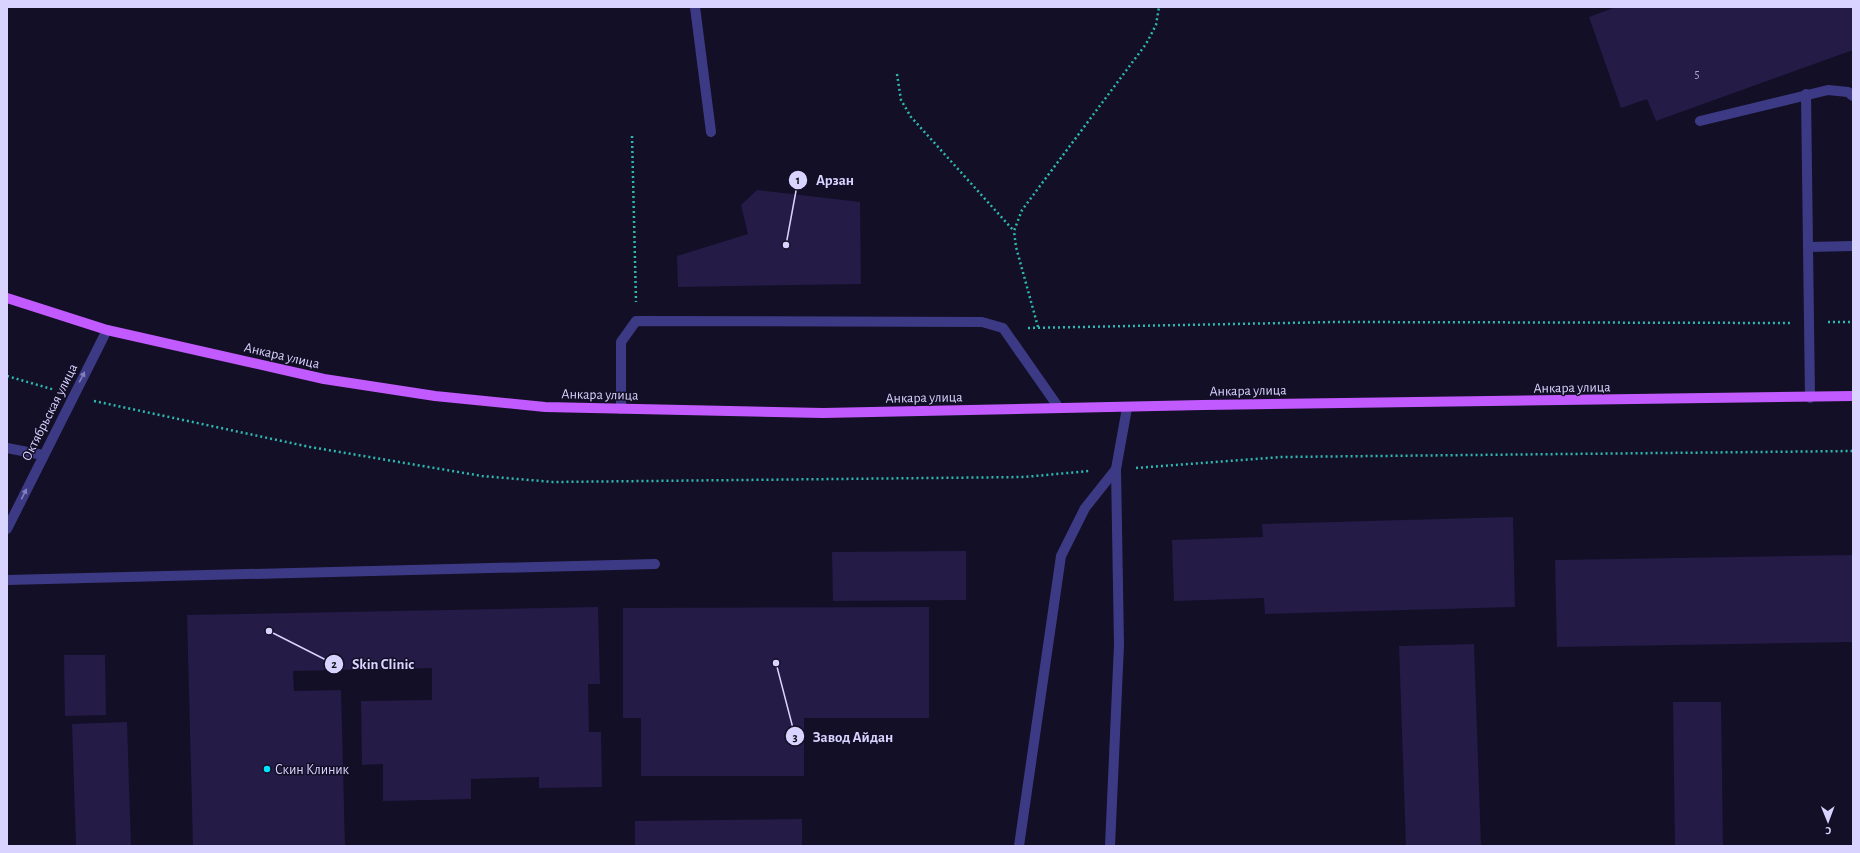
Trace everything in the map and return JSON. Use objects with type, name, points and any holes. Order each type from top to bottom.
[{"type":"main road","name":"Анкара улица","points":[[7,298],[107,330],[324,379],[435,396],[545,407],[823,413],[1127,408],[1202,405],[1810,398],[1853,396]]},
{"type":"street","points":[[695,7],[711,132]]},
{"type":"street","points":[[1700,121],[1806,94],[1828,90],[1848,92],[1853,96]]},
{"type":"street","points":[[1806,94],[1810,398]]},
{"type":"street","points":[[1808,247],[1853,246]]},
{"type":"street","points":[[621,408],[621,342],[636,322],[982,322],[1003,328],[1059,408]]},
{"type":"street","name":"Октябрьская улица","points":[[7,529],[107,330]]},
{"type":"street","points":[[1110,846],[1119,645],[1116,469],[1127,408]]},
{"type":"street","points":[[7,448],[43,455]]},
{"type":"street","points":[[1019,846],[1061,556],[1084,508],[1116,469]]},
{"type":"street","points":[[7,580],[655,564]]},
{"type":"path","points":[[1038,328],[1016,247],[1014,231],[1022,210],[1146,44],[1156,25],[1159,7]]},
{"type":"path","points":[[897,74],[901,100],[911,117],[1014,231]]},
{"type":"path","points":[[632,136],[636,322]]},
{"type":"path","points":[[1003,328],[1336,322],[1853,322]]},
{"type":"path","points":[[7,376],[57,390]]},
{"type":"path","points":[[93,400],[318,449],[482,476],[553,482],[1024,477],[1281,457],[1676,451],[1853,451]]},
{"type":"building","points":[[1616,7],[1853,7],[1853,50],[1656,121],[1647,99],[1621,108],[1589,17]]},
{"type":"building","points":[[757,190],[860,202],[861,284],[678,287],[677,256],[748,234],[741,205]]},
{"type":"building","points":[[1513,517],[1515,607],[1265,614],[1264,598],[1174,601],[1172,540],[1263,537],[1262,524]]},
{"type":"building","points":[[966,551],[966,600],[833,601],[832,552]]},
{"type":"building","points":[[1853,555],[1853,642],[1557,647],[1555,560]]},
{"type":"building","points":[[598,607],[600,684],[588,684],[589,732],[601,732],[602,787],[539,788],[539,777],[471,779],[471,799],[383,801],[383,764],[362,765],[361,701],[432,700],[432,668],[293,671],[294,691],[341,690],[345,846],[193,846],[187,615]]},
{"type":"building","points":[[929,607],[929,718],[804,718],[804,776],[641,776],[641,718],[623,718],[623,608]]},
{"type":"building","points":[[1474,644],[1481,846],[1406,846],[1399,646]]},
{"type":"building","points":[[64,655],[105,655],[106,715],[65,716]]},
{"type":"building","points":[[1673,702],[1721,702],[1723,846],[1675,846]]},
{"type":"building","points":[[127,722],[131,846],[76,846],[72,724]]},
{"type":"building","points":[[802,819],[802,846],[635,846],[635,821]]},
{"type":"place","name":"Арзан","points":[[786,245]]},
{"type":"place","name":"Skin Clinic","points":[[269,631]]},
{"type":"place","name":"Завод Айдан","points":[[776,663]]},
{"type":"place","name":"Скин Клиник","points":[[267,769]]}]
